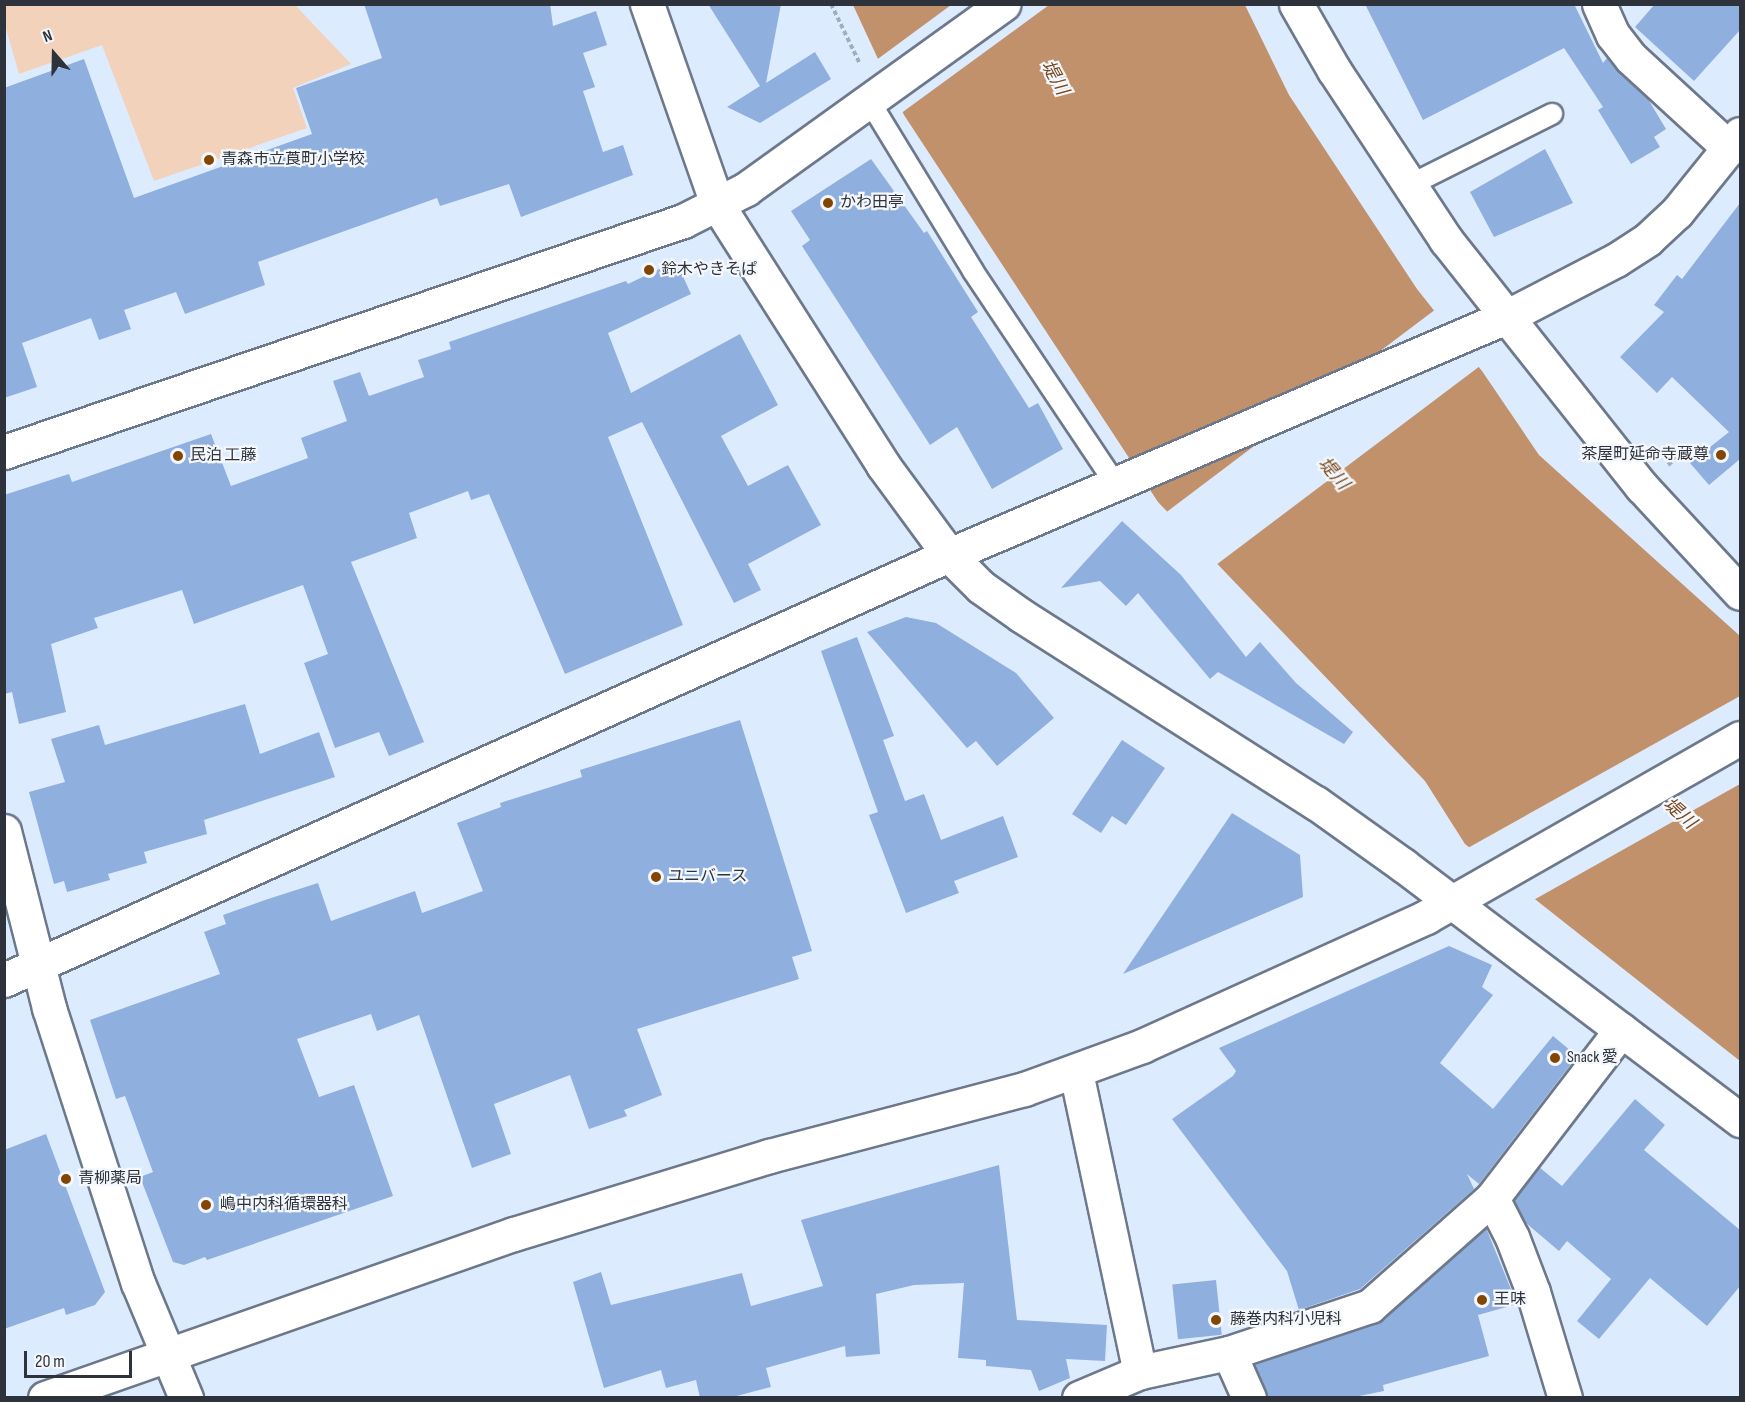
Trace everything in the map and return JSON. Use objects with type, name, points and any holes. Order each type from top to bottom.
[{"type":"street","points":[[647,4],[717,204],[870,445],[949,555],[981,587],[1022,616],[1323,808],[1453,903],[1740,1120]]},
{"type":"street","points":[[4,452],[683,221],[746,189],[1003,4]]},
{"type":"street","points":[[1296,4],[1446,240],[1642,487],[1740,593]]},
{"type":"street","points":[[4,980],[949,555],[1458,339],[1616,260],[1648,239],[1735,141],[1631,58],[1613,35],[1599,4]]},
{"type":"street","points":[[45,1398],[624,1199],[1076,1072],[1142,1047],[1453,903],[1740,738]]},
{"type":"street","points":[[4,831],[36,967],[138,1282],[186,1398]]},
{"type":"street","points":[[1079,1398],[1140,1372],[1229,1353],[1370,1306],[1492,1198],[1621,1030]]},
{"type":"street","points":[[1076,1072],[1140,1372]]},
{"type":"street","points":[[1492,1198],[1512,1237],[1533,1292],[1565,1398]]},
{"type":"street","points":[[1229,1353],[1249,1398]]},
{"type":"lane","points":[[876,97],[973,271],[1121,481]]},
{"type":"lane","points":[[1410,185],[1552,114]]},
{"type":"path","points":[[831,4],[862,66]]},
{"type":"shaded area","points":[[5,4],[295,5],[351,64],[293,88],[307,128],[154,181],[102,45],[19,74],[5,25]]},
{"type":"water","name":"堤川","points":[[853,5],[1245,5],[1289,95],[1417,289],[1482,371],[1539,455],[1740,636],[1740,1061],[1465,844],[1425,781],[1158,502],[904,115]]},
{"type":"pier","points":[[951,5],[1049,5],[900,114],[875,61]]},
{"type":"pier","points":[[1436,309],[1479,367],[1201,576],[1158,518]]},
{"type":"pier","points":[[1740,696],[1740,784],[1530,902],[1466,849]]},
{"type":"building","points":[[364,4],[550,4],[553,26],[596,11],[607,45],[583,53],[595,87],[583,91],[603,152],[623,145],[633,175],[521,217],[509,184],[440,206],[437,198],[258,262],[265,285],[185,314],[176,292],[124,310],[131,329],[99,340],[91,318],[22,343],[37,387],[4,398],[4,88],[84,59],[134,198],[312,134],[296,88],[382,58]]},
{"type":"building","points":[[708,4],[781,4],[766,83],[815,52],[831,79],[760,123],[727,107],[760,86]]},
{"type":"building","points":[[1365,4],[1574,4],[1603,63],[1607,58],[1648,99],[1666,129],[1654,137],[1660,147],[1631,164],[1598,110],[1603,107],[1564,48],[1423,120]]},
{"type":"building","points":[[1655,4],[1740,4],[1740,30],[1694,81],[1635,27]]},
{"type":"building","points":[[1545,149],[1573,203],[1494,237],[1470,192]]},
{"type":"building","points":[[871,159],[924,233],[927,231],[978,312],[971,317],[1029,408],[1038,403],[1063,449],[992,489],[957,427],[930,445],[802,246],[810,240],[791,211]]},
{"type":"building","points":[[1740,203],[1740,459],[1709,485],[1690,463],[1729,432],[1672,377],[1657,393],[1620,357],[1664,312],[1654,305],[1677,275],[1682,279]]},
{"type":"building","points":[[676,261],[691,294],[608,333],[631,393],[740,334],[778,405],[721,436],[748,486],[788,465],[821,525],[748,564],[761,590],[734,603],[642,422],[608,437],[683,625],[565,674],[489,494],[471,500],[468,491],[409,513],[417,538],[351,562],[424,742],[389,756],[379,732],[335,748],[304,663],[328,654],[303,585],[194,624],[182,590],[94,618],[98,628],[51,644],[66,712],[19,724],[12,692],[4,694],[4,495],[69,474],[72,482],[211,434],[231,486],[308,458],[301,438],[347,421],[333,381],[360,372],[369,396],[424,377],[418,360],[451,349],[449,342],[626,281],[628,284]]},
{"type":"building","points":[[1122,521],[1181,575],[1246,657],[1260,642],[1296,683],[1353,732],[1344,744],[1218,672],[1210,679],[1138,593],[1126,606],[1100,581],[1061,588]]},
{"type":"building","points":[[906,617],[936,623],[1016,673],[1054,718],[997,766],[976,741],[967,748],[867,632]]},
{"type":"building","points":[[857,637],[894,736],[883,740],[905,801],[924,794],[941,840],[1003,816],[1018,857],[954,881],[959,893],[906,913],[869,815],[878,812],[821,651]]},
{"type":"building","points":[[245,704],[260,754],[319,732],[335,777],[204,820],[207,834],[144,852],[147,863],[108,874],[110,880],[67,892],[64,881],[54,884],[29,792],[65,782],[51,739],[99,725],[105,745]]},
{"type":"building","points":[[740,720],[812,951],[792,957],[799,979],[637,1029],[662,1095],[624,1110],[627,1116],[589,1129],[570,1075],[494,1104],[511,1154],[472,1168],[419,1015],[377,1031],[371,1014],[297,1039],[319,1097],[354,1085],[393,1196],[207,1260],[205,1257],[184,1265],[173,1262],[140,1177],[153,1172],[125,1096],[116,1099],[90,1020],[220,974],[204,932],[226,924],[223,915],[265,900],[318,883],[331,921],[415,891],[422,913],[483,891],[457,823],[501,807],[500,803],[582,777],[580,770]]},
{"type":"building","points":[[1122,740],[1165,768],[1126,825],[1112,816],[1101,833],[1072,814]]},
{"type":"building","points":[[1232,813],[1300,855],[1303,897],[1123,974]]},
{"type":"building","points":[[1449,946],[1492,965],[1482,987],[1493,995],[1440,1063],[1493,1109],[1553,1036],[1577,1056],[1479,1184],[1467,1174],[1474,1189],[1360,1289],[1299,1310],[1287,1271],[1172,1119],[1233,1076],[1236,1071],[1219,1048]]},
{"type":"building","points":[[1635,1099],[1665,1125],[1644,1150],[1740,1230],[1740,1286],[1707,1326],[1650,1278],[1599,1339],[1577,1321],[1611,1279],[1567,1241],[1559,1251],[1526,1223],[1514,1200],[1539,1167],[1562,1186]]},
{"type":"building","points":[[46,1134],[105,1292],[95,1305],[66,1315],[64,1308],[4,1329],[4,1150]]},
{"type":"building","points":[[999,1165],[1017,1320],[1107,1325],[1105,1361],[1066,1359],[1070,1378],[1039,1391],[1031,1370],[986,1366],[986,1360],[958,1358],[964,1283],[914,1285],[876,1294],[880,1354],[846,1357],[845,1346],[766,1368],[771,1387],[729,1398],[700,1398],[696,1380],[666,1388],[661,1370],[604,1388],[573,1282],[601,1272],[611,1305],[742,1273],[751,1306],[823,1286],[801,1220]]},
{"type":"building","points":[[1486,1228],[1517,1304],[1478,1315],[1489,1356],[1383,1385],[1384,1391],[1349,1398],[1267,1398],[1255,1365],[1382,1320]]},
{"type":"building","points":[[1216,1280],[1222,1335],[1178,1339],[1172,1285]]},
{"type":"place","name":"青森市立莨町小学校","points":[[209,160]]},
{"type":"place","name":"かわ田亭","points":[[828,203]]},
{"type":"place","name":"鈴木やきそぱ","points":[[649,270]]},
{"type":"place","name":"茶屋町延命寺蔵尊","points":[[1721,455]]},
{"type":"place","name":"民泊 工藤","points":[[178,456]]},
{"type":"place","name":"ユニバース","points":[[656,877]]},
{"type":"place","name":"Snack 愛","points":[[1555,1058]]},
{"type":"place","name":"青柳薬局","points":[[66,1179]]},
{"type":"place","name":"嶋中内科循環器科","points":[[206,1205]]},
{"type":"place","name":"王味","points":[[1482,1300]]},
{"type":"place","name":"藤巻内科小児科","points":[[1216,1320]]}]
